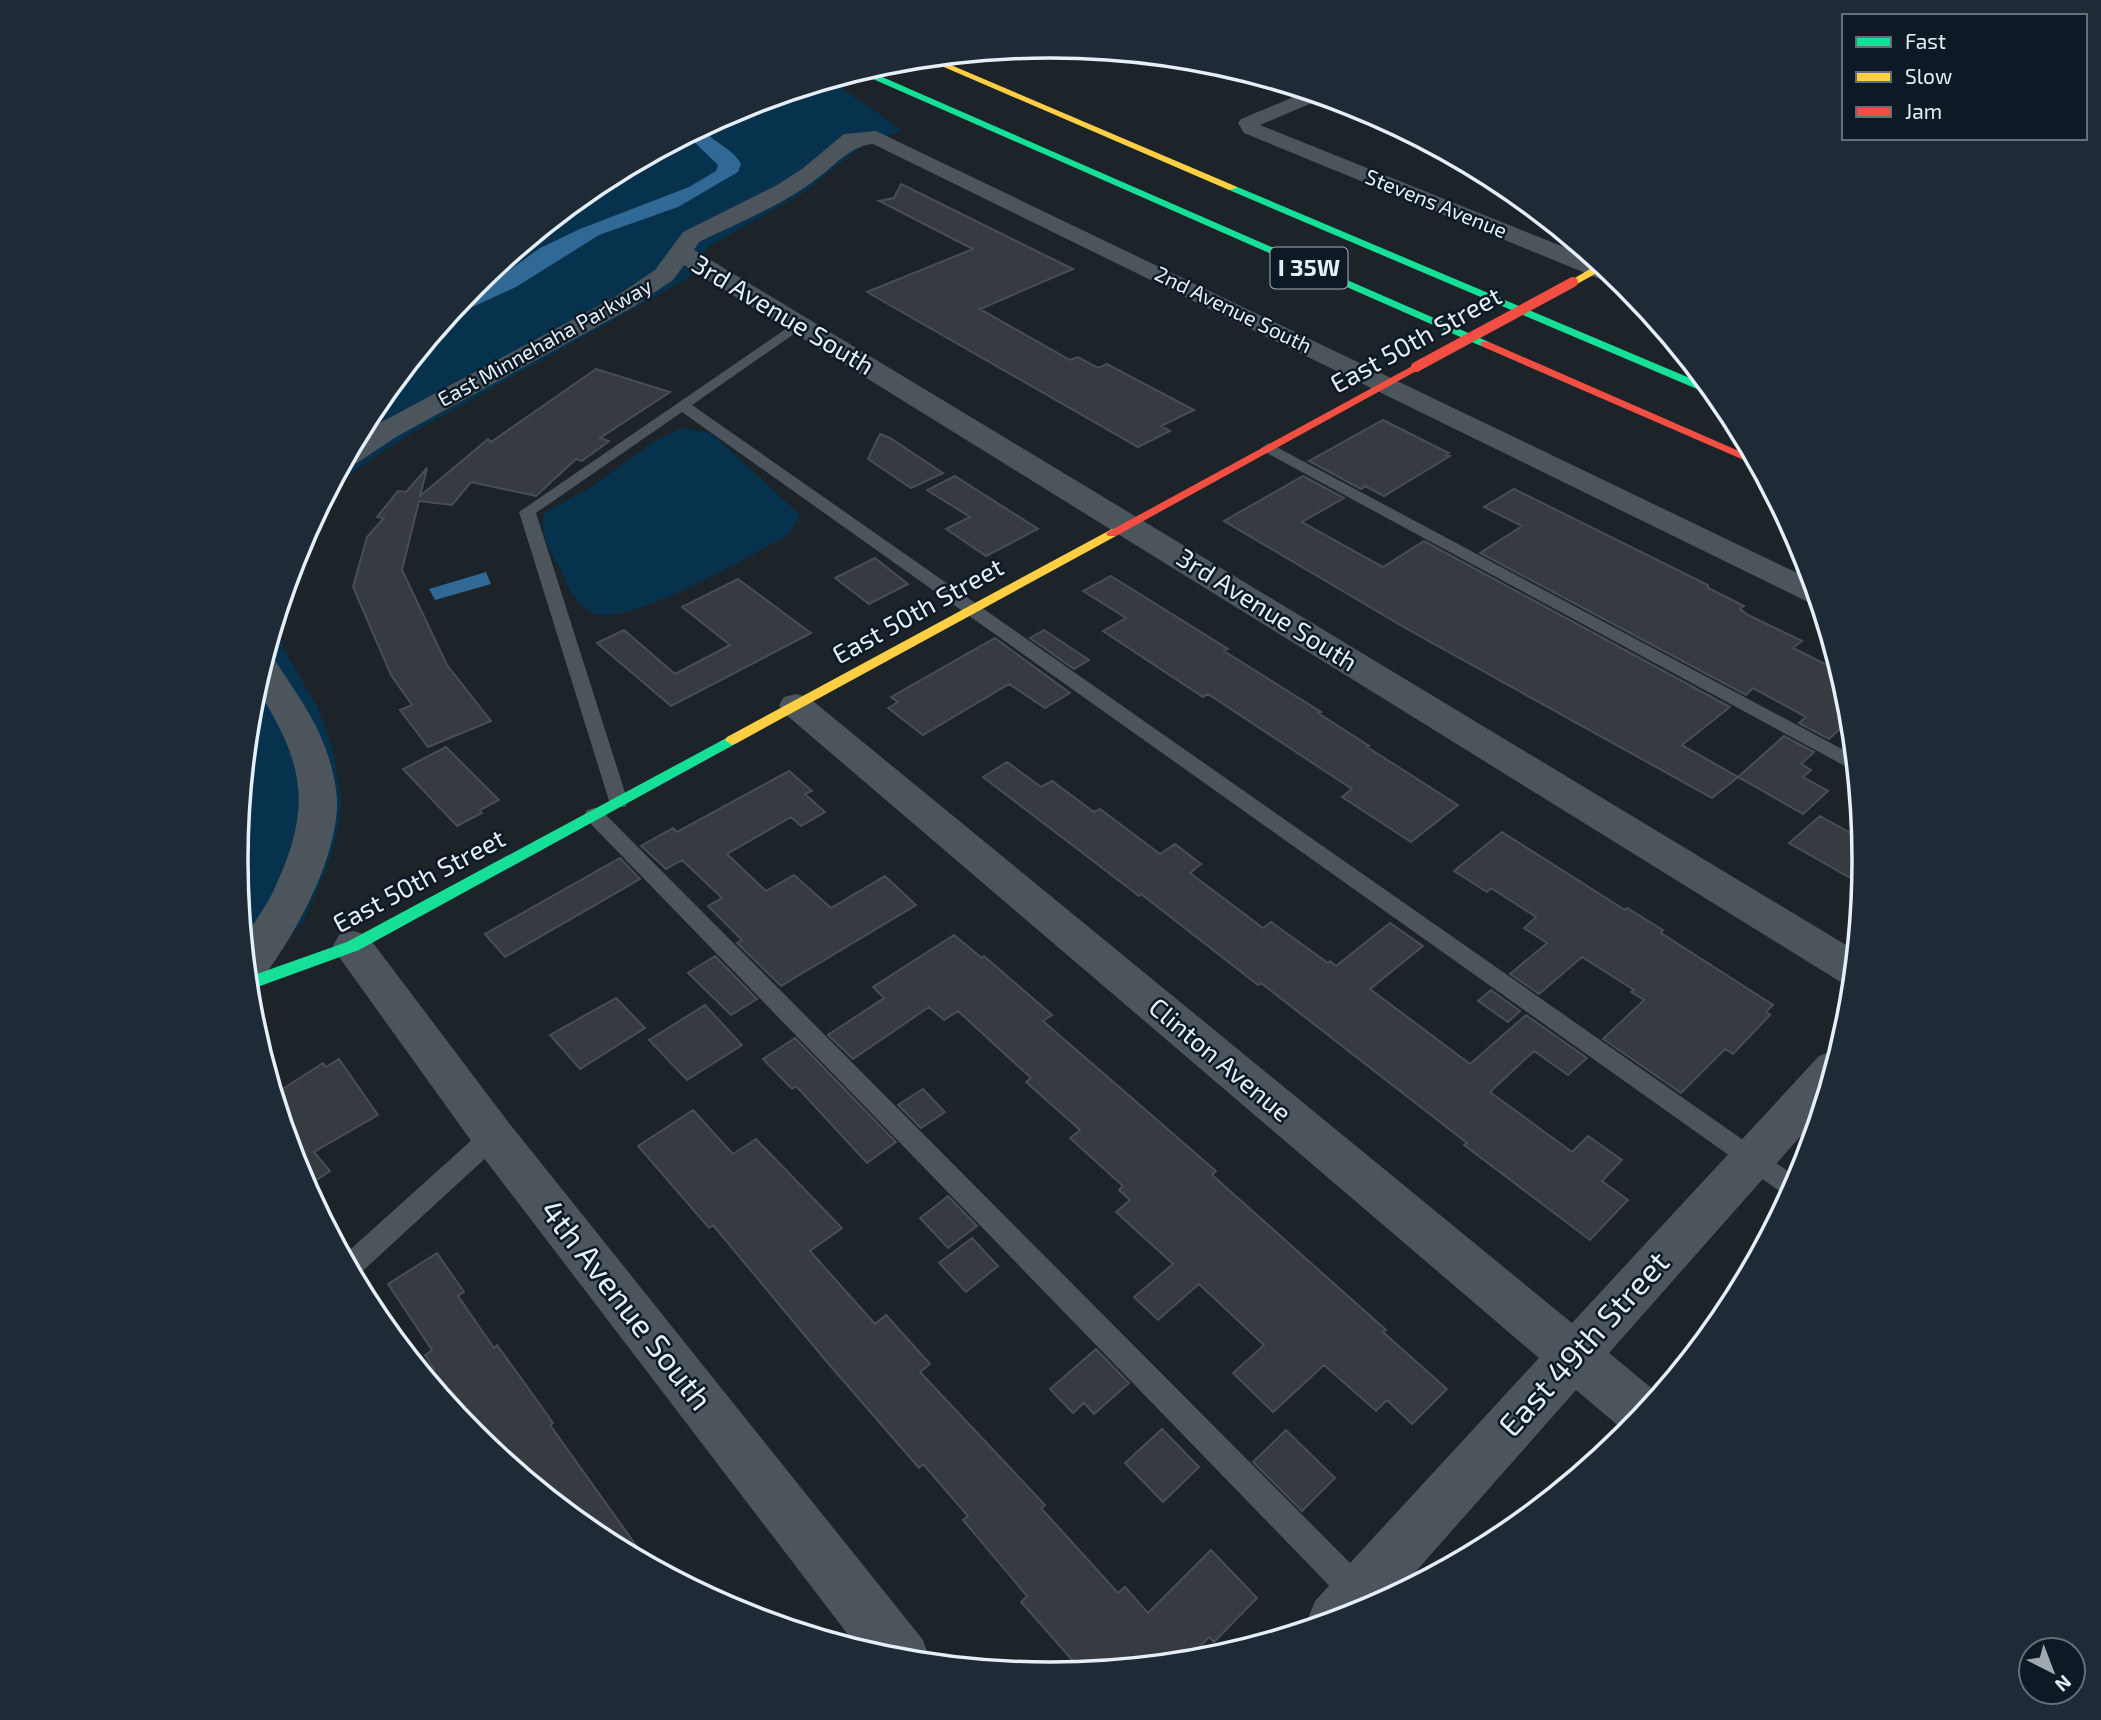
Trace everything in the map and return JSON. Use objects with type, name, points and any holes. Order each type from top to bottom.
[{"type":"main road","name":"I 35W","points":[[944,65],[1697,385]]},
{"type":"main road","name":"I 35W","points":[[876,77],[1744,458]]},
{"type":"main road","name":"East 50th Street","points":[[258,980],[353,946],[1594,271]]},
{"type":"street","name":"Stevens Avenue","points":[[1305,99],[1248,123],[1251,128],[1582,260]]},
{"type":"street","name":"East Minnehaha Parkway","points":[[364,446],[645,289],[664,275],[691,237],[785,190],[852,139],[876,137]]},
{"type":"street","name":"2nd Avenue South","points":[[876,137],[1805,588]]},
{"type":"street","name":"3rd Avenue South","points":[[680,252],[1129,524],[1846,965]]},
{"type":"street","points":[[254,957],[285,912],[318,809],[306,744],[291,712],[269,681]]},
{"type":"street","name":"Clinton Avenue","points":[[796,705],[1636,1408]]},
{"type":"street","name":"4th Avenue South","points":[[353,946],[493,1136],[893,1647]]},
{"type":"street","name":"East 49th Street","points":[[1362,1599],[1574,1356],[1820,1085]]},
{"type":"lane","points":[[618,802],[527,512],[799,324]]},
{"type":"lane","points":[[683,405],[1785,1183]]},
{"type":"lane","points":[[1269,448],[1846,760]]},
{"type":"lane","points":[[594,815],[1352,1603]]},
{"type":"lane","points":[[356,1261],[493,1136]]},
{"type":"shaded area","points":[[839,86],[902,130],[864,144],[806,191],[708,247],[688,278],[403,438],[344,480],[383,414],[414,372],[447,331],[483,293],[562,224],[649,165],[743,119]]},
{"type":"shaded area","points":[[708,135],[737,158],[741,164],[738,172],[678,207],[599,235],[516,287],[468,309],[501,276],[540,248],[580,229],[689,187],[716,171],[718,165],[694,141]]},
{"type":"shaded area","points":[[682,428],[711,433],[800,515],[789,534],[684,590],[631,611],[609,615],[587,610],[573,595],[549,549],[543,528],[545,512],[588,489],[655,441]]},
{"type":"shaded area","points":[[486,572],[491,584],[435,600],[429,589]]},
{"type":"shaded area","points":[[281,636],[283,648],[317,706],[332,746],[342,801],[337,835],[325,873],[303,921],[257,977],[250,912],[250,808],[264,703]]},
{"type":"building","points":[[901,184],[1073,269],[980,309],[1070,360],[1078,357],[1098,368],[1107,364],[1194,410],[1161,426],[1170,431],[1138,447],[867,292],[973,249],[879,201],[894,198]]},
{"type":"building","points":[[596,369],[670,392],[600,438],[609,441],[582,461],[576,459],[536,496],[471,482],[452,505],[419,501],[402,570],[447,665],[491,721],[428,747],[400,710],[412,705],[391,675],[353,587],[367,537],[384,518],[377,517],[398,491],[406,492],[427,468],[420,496],[488,439],[491,442]]},
{"type":"building","points":[[1383,420],[1449,453],[1446,455],[1450,456],[1384,496],[1365,486],[1361,489],[1309,461]]},
{"type":"building","points":[[880,434],[943,473],[911,488],[868,459]]},
{"type":"building","points":[[955,476],[1038,529],[986,556],[946,529],[970,517],[927,490]]},
{"type":"building","points":[[1303,476],[1344,498],[1302,522],[1383,567],[1424,541],[1730,707],[1682,745],[1738,777],[1712,798],[1407,629],[1224,521]]},
{"type":"building","points":[[1514,489],[1708,585],[1708,588],[1744,606],[1740,609],[1748,615],[1802,641],[1793,648],[1828,666],[1841,728],[1829,739],[1799,723],[1806,717],[1753,688],[1746,695],[1480,553],[1522,526],[1484,507]]},
{"type":"building","points":[[875,558],[908,584],[869,604],[835,578]]},
{"type":"building","points":[[1111,576],[1228,649],[1224,651],[1321,712],[1318,713],[1458,805],[1411,842],[1342,797],[1352,789],[1208,694],[1203,697],[1103,631],[1126,618],[1083,591]]},
{"type":"building","points":[[738,579],[811,633],[671,706],[597,643],[624,630],[675,674],[730,645],[682,607]]},
{"type":"building","points":[[1044,630],[1089,660],[1074,669],[1030,638]]},
{"type":"building","points":[[995,638],[1070,693],[1045,708],[1009,684],[923,735],[888,708],[898,702],[891,697]]},
{"type":"building","points":[[1784,736],[1814,752],[1801,764],[1811,770],[1803,777],[1828,791],[1803,814],[1738,777]]},
{"type":"building","points":[[446,747],[499,800],[480,810],[482,813],[457,826],[403,769]]},
{"type":"building","points":[[1007,762],[1041,787],[1052,781],[1094,812],[1100,809],[1160,854],[1175,844],[1201,864],[1190,873],[1263,928],[1271,922],[1328,963],[1330,961],[1336,966],[1390,923],[1423,946],[1370,989],[1470,1064],[1526,1015],[1587,1058],[1568,1075],[1534,1051],[1490,1092],[1572,1152],[1588,1136],[1622,1160],[1602,1181],[1628,1200],[1590,1240],[1464,1145],[1467,1143],[1261,983],[1258,985],[983,777]]},
{"type":"building","points":[[789,771],[812,791],[805,794],[825,812],[801,826],[791,817],[727,854],[766,891],[794,875],[831,908],[885,876],[916,905],[781,986],[737,943],[742,940],[708,906],[722,898],[682,860],[666,869],[641,846],[673,828],[677,832]]},
{"type":"building","points":[[1820,816],[1852,834],[1852,879],[1789,843]]},
{"type":"building","points":[[1502,832],[1625,910],[1627,908],[1663,930],[1661,933],[1773,1005],[1766,1012],[1770,1015],[1733,1054],[1725,1049],[1681,1093],[1603,1039],[1644,1000],[1631,992],[1634,990],[1582,957],[1539,994],[1510,974],[1547,943],[1524,928],[1536,917],[1491,888],[1487,892],[1454,871]]},
{"type":"building","points":[[620,858],[640,879],[505,957],[485,934]]},
{"type":"building","points":[[954,935],[982,958],[984,956],[1052,1015],[1043,1021],[1216,1171],[1212,1175],[1386,1330],[1383,1332],[1447,1389],[1412,1424],[1387,1400],[1376,1411],[1324,1365],[1273,1412],[1233,1373],[1264,1345],[1199,1284],[1158,1320],[1134,1297],[1173,1264],[1116,1212],[1130,1200],[1119,1190],[1123,1186],[1070,1138],[1080,1130],[1026,1082],[1031,1078],[958,1011],[944,1020],[929,1007],[853,1059],[828,1035],[884,998],[873,987]]},
{"type":"building","points":[[715,956],[757,999],[731,1015],[688,973]]},
{"type":"building","points":[[1491,990],[1520,1011],[1508,1022],[1478,1001]]},
{"type":"building","points":[[616,998],[645,1028],[580,1069],[550,1035]]},
{"type":"building","points":[[705,1005],[742,1045],[687,1080],[649,1040]]},
{"type":"building","points":[[795,1038],[896,1142],[867,1163],[796,1086],[792,1089],[763,1059]]},
{"type":"building","points":[[339,1059],[378,1115],[314,1152],[330,1171],[315,1181],[282,1089],[323,1063],[326,1067]]},
{"type":"building","points":[[923,1089],[945,1112],[921,1128],[898,1105]]},
{"type":"building","points":[[693,1110],[733,1154],[756,1139],[842,1228],[810,1251],[875,1324],[886,1315],[930,1364],[920,1372],[1045,1505],[1041,1508],[1118,1593],[1125,1587],[1148,1613],[1211,1550],[1257,1598],[1214,1642],[1209,1637],[1198,1648],[1103,1661],[1074,1662],[1021,1602],[1027,1596],[963,1520],[968,1516],[923,1464],[919,1468],[713,1225],[709,1228],[638,1146]]},
{"type":"building","points":[[948,1196],[977,1226],[948,1248],[920,1218]]},
{"type":"building","points":[[972,1238],[998,1266],[966,1292],[939,1263]]},
{"type":"building","points":[[437,1253],[464,1292],[458,1296],[494,1348],[497,1345],[526,1385],[553,1423],[550,1425],[638,1548],[562,1496],[522,1463],[447,1389],[432,1370],[434,1369],[425,1355],[432,1350],[388,1284]]},
{"type":"building","points":[[1096,1349],[1129,1383],[1094,1414],[1084,1403],[1073,1413],[1050,1389]]},
{"type":"building","points":[[1162,1429],[1199,1467],[1163,1502],[1125,1463]]},
{"type":"building","points":[[1286,1430],[1335,1478],[1302,1511],[1253,1462]]},
{"type":"traffic: fast","points":[[876,77],[1485,344]]},
{"type":"traffic: fast","points":[[1232,188],[1697,385]]},
{"type":"traffic: fast","points":[[258,980],[353,946],[732,740]]},
{"type":"traffic: slow","points":[[944,65],[1232,188]]},
{"type":"traffic: slow","points":[[1573,282],[1594,271]]},
{"type":"traffic: slow","points":[[732,740],[1112,533]]},
{"type":"traffic: jam","points":[[1416,367],[1573,282]]},
{"type":"traffic: jam","points":[[1485,344],[1744,458]]},
{"type":"traffic: jam","points":[[1112,533],[1416,367]]}]
